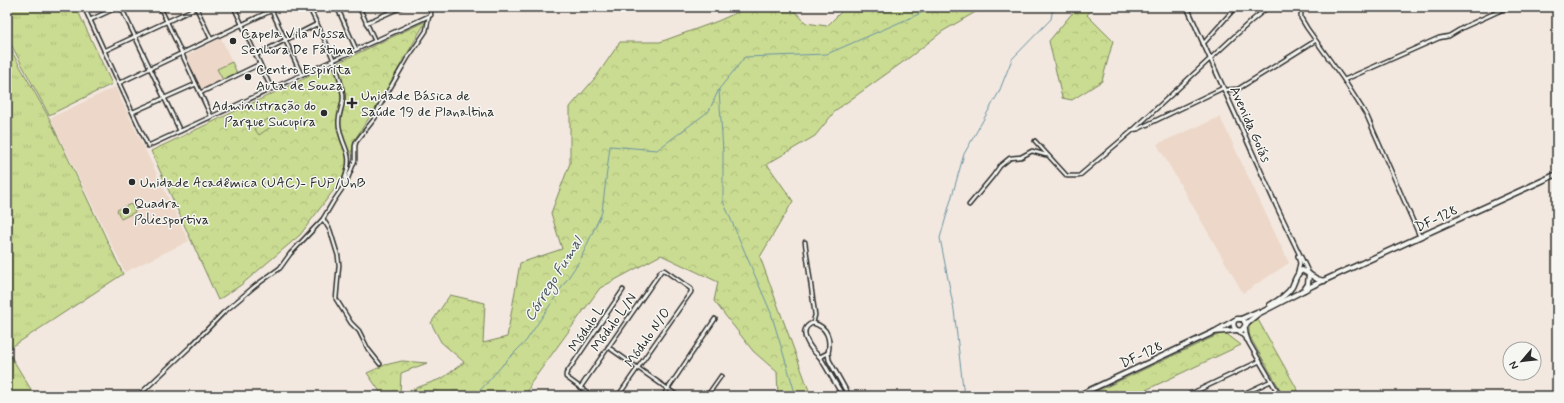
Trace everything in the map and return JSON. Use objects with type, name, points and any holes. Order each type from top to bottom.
[{"type":"main road","name":"DF-128","points":[[1214,332],[1244,329],[1245,326],[1258,314],[1324,281],[1557,174]]},
{"type":"main road","points":[[1298,273],[1303,270],[1317,279],[1324,281]]},
{"type":"main road","name":"DF-128","points":[[1077,396],[1214,332],[1238,318],[1241,319],[1247,317],[1278,301],[1292,287],[1298,273]]},
{"type":"main road","points":[[1292,287],[1294,291],[1300,293],[1308,284],[1309,274]]},
{"type":"main road","points":[[1241,319],[1245,322],[1245,326]]},
{"type":"main road","points":[[1234,321],[1233,326],[1238,330]]},
{"type":"street","points":[[84,7],[148,146],[430,15]]},
{"type":"street","points":[[90,20],[118,7]]},
{"type":"street","points":[[122,7],[180,131]]},
{"type":"street","points":[[160,7],[211,116]]},
{"type":"street","points":[[104,51],[197,7],[211,39]]},
{"type":"street","points":[[234,7],[271,88]]},
{"type":"street","points":[[119,82],[271,9],[279,7]]},
{"type":"street","points":[[309,7],[333,59],[343,97],[338,125],[349,157],[349,168],[344,181],[346,183]]},
{"type":"street","points":[[337,7],[356,49]]},
{"type":"street","points":[[359,7],[375,41]]},
{"type":"street","points":[[366,23],[402,7]]},
{"type":"street","points":[[138,396],[190,347],[223,313],[255,286],[280,268],[290,254],[324,219],[346,183],[355,160],[356,142],[375,118],[379,106],[426,30],[430,15],[430,7]]},
{"type":"street","name":"Avenida Goiás","points":[[1187,7],[1223,89],[1309,274]]},
{"type":"street","points":[[1035,141],[1046,155],[1067,176],[1079,176],[1132,131],[1268,7]]},
{"type":"street","points":[[1301,7],[1301,18],[1367,116],[1420,238]]},
{"type":"street","points":[[1344,80],[1438,38],[1449,36],[1464,27],[1508,7]]},
{"type":"street","points":[[1203,44],[1235,8]]},
{"type":"street","points":[[271,9],[302,74]]},
{"type":"street","points":[[256,55],[317,24]]},
{"type":"street","points":[[1132,131],[1223,89],[1238,89],[1315,40]]},
{"type":"street","points":[[200,93],[260,64]]},
{"type":"street","points":[[132,112],[196,84]]},
{"type":"street","points":[[969,205],[1000,166],[1008,159],[1021,157],[1032,151],[1046,155]]},
{"type":"street","points":[[324,219],[330,230],[340,265],[336,299],[351,323],[359,332],[368,349],[380,364]]},
{"type":"street","points":[[805,242],[815,315],[813,322],[806,328],[805,336],[813,350],[820,357],[843,395],[847,392]]},
{"type":"street","name":"Avenida Goiás","points":[[1297,250],[1300,263],[1298,273]]},
{"type":"street","name":"Módulo N/O","points":[[618,396],[691,289],[664,270]]},
{"type":"street","name":"Módulo L/N","points":[[580,388],[661,271],[664,270]]},
{"type":"street","name":"Módulo L","points":[[580,388],[566,377],[566,374],[624,290]]},
{"type":"street","points":[[663,396],[715,319]]},
{"type":"street","points":[[813,322],[820,324],[825,329],[829,337],[829,360],[849,396]]},
{"type":"street","points":[[1245,326],[1249,343]]},
{"type":"street","points":[[1238,330],[1249,343],[1280,396]]},
{"type":"street","points":[[608,347],[678,396]]},
{"type":"street","points":[[820,357],[828,354]]},
{"type":"street","points":[[1186,396],[1260,361]]},
{"type":"street","points":[[707,396],[721,376]]},
{"type":"street","points":[[1239,396],[1272,381]]},
{"type":"street","points":[[580,388],[592,396]]},
{"type":"shaded area","points":[[221,38],[237,73],[202,90],[187,58],[188,55]]},
{"type":"shaded area","points":[[115,87],[189,241],[125,272],[50,118]]},
{"type":"shaded area","points":[[1220,117],[1289,263],[1243,293],[1157,144]]},
{"type":"green space","points":[[7,7],[76,7],[112,84],[49,115],[7,37]]},
{"type":"green space","points":[[749,7],[791,7],[806,23],[827,26],[844,9],[844,7],[984,7],[943,31],[910,57],[836,110],[815,136],[767,164],[793,201],[760,257],[811,396],[778,396],[777,372],[753,351],[714,301],[718,282],[661,255],[600,288],[531,383],[526,396],[383,396],[367,373],[385,365],[402,361],[427,363],[401,373],[400,394],[443,378],[464,362],[441,342],[431,323],[450,295],[485,303],[483,343],[507,337],[520,263],[562,249],[551,213],[570,163],[570,107],[596,77],[620,42],[660,42],[718,21]]},
{"type":"green space","points":[[1063,7],[1093,7],[1087,15],[1113,41],[1102,81],[1072,100],[1062,98],[1049,41],[1074,11]]},
{"type":"green space","points":[[426,21],[379,103],[357,136],[342,179],[300,235],[241,285],[218,300],[151,151]]},
{"type":"green space","points":[[7,43],[49,118],[123,274],[7,350]]},
{"type":"green space","points":[[232,62],[237,73],[223,80],[217,69]]},
{"type":"green space","points":[[268,119],[272,126],[259,135],[254,128]]},
{"type":"green space","name":"Quadra Poliesportiva","points":[[131,204],[135,212],[121,219],[117,210]]},
{"type":"green space","points":[[1257,318],[1301,396],[1284,396],[1250,337],[1249,326]]},
{"type":"green space","points":[[1224,332],[1241,345],[1133,396],[1087,396]]},
{"type":"green space","points":[[7,350],[35,396],[7,396]]},
{"type":"waterway","name":"Córrego Fumal","points":[[475,396],[526,341],[580,260],[602,212],[610,146],[657,150],[709,111],[719,89],[745,57],[827,54],[935,7]]},
{"type":"waterway","points":[[964,396],[954,310],[940,238],[964,154],[999,92],[1012,59],[1051,19],[1053,7]]},
{"type":"waterway","points":[[719,90],[723,151],[723,201],[771,313],[796,396]]},
{"type":"place","name":"Capela Vila Nossa Senhora De Fátima","points":[[233,41]]},
{"type":"place","name":"Centro Espirita Auta de Souza","points":[[248,77]]},
{"type":"place","name":"Unidade Básica de Saúde 19 de Planaltina","points":[[352,103]]},
{"type":"place","name":"Administração do Parque Sucupira","points":[[324,113]]},
{"type":"place","name":"Unidade Acadêmica (UAC)- FUP/UnB","points":[[132,182]]},
{"type":"place","name":"Quadra Poliesportiva","points":[[126,211]]}]
